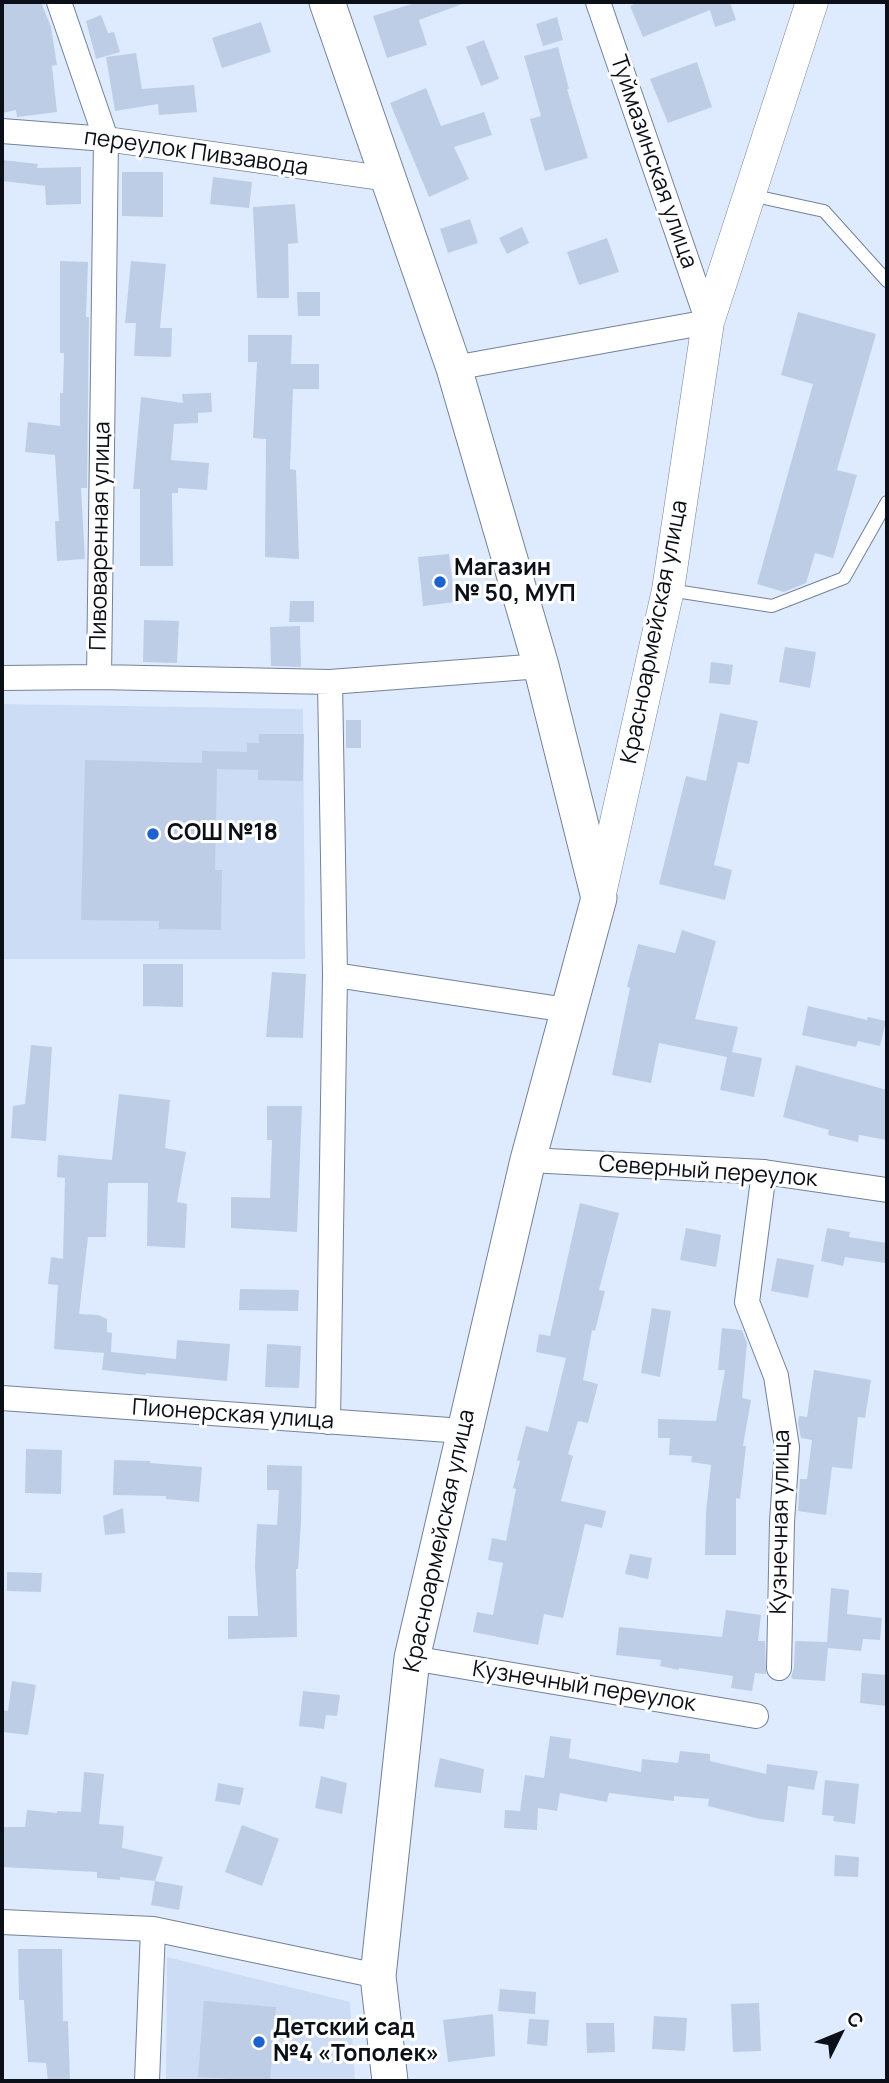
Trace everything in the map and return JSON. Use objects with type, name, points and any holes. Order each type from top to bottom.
[{"type":"main road","name":"Красноармейская улица","points":[[327,2],[454,368],[541,666],[599,898],[528,1160],[412,1658],[378,1976],[390,2081]]},
{"type":"street","name":"Пивоваренная улица","points":[[59,2],[106,139],[99,677],[330,682],[541,666]]},
{"type":"street","name":"Туймазинская улица","points":[[598,2],[708,322]]},
{"type":"street","name":"Красноармейская улица","points":[[599,898],[668,590],[708,322],[812,2]]},
{"type":"street","name":"переулок Пивзавода","points":[[2,131],[106,139],[389,179]]},
{"type":"street","points":[[454,368],[708,322]]},
{"type":"street","points":[[2,678],[99,677]]},
{"type":"street","points":[[328,1422],[335,975],[330,682]]},
{"type":"street","points":[[335,975],[567,1010]]},
{"type":"street","name":"Северный переулок","points":[[528,1160],[764,1172],[887,1190]]},
{"type":"street","name":"Кузнечная улица","points":[[764,1172],[747,1303],[776,1376],[787,1447],[782,1522],[779,1668]]},
{"type":"street","name":"Пионерская улица","points":[[2,1398],[463,1431]]},
{"type":"street","name":"Кузнечный переулок","points":[[412,1658],[756,1716]]},
{"type":"street","points":[[2,1922],[153,1928],[378,1976]]},
{"type":"street","points":[[147,2081],[153,1928]]},
{"type":"lane","points":[[749,195],[824,211],[887,281]]},
{"type":"lane","points":[[668,590],[772,606],[844,578],[887,502]]},
{"type":"shaded area","name":"СОШ №18","points":[[2,704],[303,709],[305,959],[2,959]]},
{"type":"shaded area","name":"Детский сад №4 «Тополек»","points":[[167,1957],[350,2002],[355,2081],[166,2081]]},
{"type":"building","points":[[2,2],[41,2],[51,27],[57,65],[52,66],[57,112],[17,117],[16,110],[2,113]]},
{"type":"building","points":[[418,2],[462,4],[419,20],[427,45],[387,58],[373,16]]},
{"type":"building","points":[[639,2],[730,2],[736,20],[715,27],[710,10],[643,37],[630,6]]},
{"type":"building","points":[[101,15],[108,33],[114,32],[120,52],[96,59],[86,21]]},
{"type":"building","points":[[557,17],[563,40],[543,46],[536,24]]},
{"type":"building","points":[[261,22],[271,52],[222,68],[212,38]]},
{"type":"building","points":[[484,40],[499,79],[481,86],[466,47]]},
{"type":"building","points":[[558,47],[567,89],[588,158],[545,171],[530,119],[541,116],[524,56]]},
{"type":"building","points":[[136,53],[142,89],[194,85],[197,112],[159,115],[158,104],[115,111],[106,57]]},
{"type":"building","points":[[697,62],[712,107],[668,123],[650,79]]},
{"type":"building","points":[[426,88],[441,126],[484,112],[492,135],[454,147],[469,179],[429,197],[390,103]]},
{"type":"building","points":[[2,160],[38,164],[37,168],[81,167],[81,204],[46,205],[45,186],[2,181]]},
{"type":"building","points":[[122,172],[163,172],[163,217],[122,216]]},
{"type":"building","points":[[213,177],[252,182],[249,208],[210,204]]},
{"type":"building","points":[[295,204],[298,243],[288,244],[289,298],[257,298],[253,207]]},
{"type":"building","points":[[470,219],[478,243],[448,253],[440,229]]},
{"type":"building","points":[[522,227],[529,243],[507,254],[499,238]]},
{"type":"building","points":[[607,238],[619,272],[579,285],[567,252]]},
{"type":"building","points":[[60,261],[88,262],[86,317],[89,317],[87,488],[81,488],[85,559],[57,561],[55,521],[59,521],[55,455],[25,452],[28,422],[60,426],[64,353],[60,353]]},
{"type":"building","points":[[131,261],[166,264],[160,328],[172,328],[171,357],[134,356],[136,323],[125,323]]},
{"type":"building","points":[[297,292],[320,292],[320,316],[298,316]]},
{"type":"building","points":[[798,312],[876,334],[837,470],[857,475],[833,558],[815,553],[806,583],[784,592],[757,584],[813,384],[781,375]]},
{"type":"building","points":[[248,335],[292,335],[291,364],[319,364],[319,389],[293,389],[290,469],[296,470],[299,559],[265,557],[266,439],[253,438],[257,362],[248,362]]},
{"type":"building","points":[[211,393],[212,412],[198,413],[198,423],[174,424],[171,460],[209,463],[207,490],[178,488],[178,493],[172,493],[173,566],[140,566],[140,489],[133,489],[141,397],[183,403],[182,394]]},
{"type":"building","points":[[449,554],[455,602],[423,606],[418,557]]},
{"type":"building","points":[[290,601],[314,601],[314,622],[289,622]]},
{"type":"building","points":[[144,620],[179,621],[177,663],[143,662]]},
{"type":"building","points":[[300,626],[301,667],[271,666],[270,627]]},
{"type":"building","points":[[785,647],[816,652],[810,688],[779,682]]},
{"type":"building","points":[[711,662],[733,665],[730,685],[709,683]]},
{"type":"building","points":[[720,713],[758,721],[749,764],[738,762],[714,865],[732,870],[725,900],[659,884],[686,776],[706,781]]},
{"type":"building","points":[[346,720],[361,720],[361,748],[346,748]]},
{"type":"building","points":[[259,734],[304,734],[303,781],[258,780],[258,770],[217,769],[215,870],[222,870],[221,930],[159,929],[159,921],[81,920],[85,760],[202,763],[202,751],[247,752],[247,743],[259,743]]},
{"type":"building","points":[[682,930],[716,941],[695,1019],[738,1027],[732,1052],[762,1058],[754,1097],[720,1090],[727,1057],[659,1043],[651,1083],[612,1075],[630,988],[627,987],[638,944],[675,953]]},
{"type":"building","points":[[143,964],[183,964],[183,1007],[143,1006]]},
{"type":"building","points":[[272,972],[306,974],[303,1038],[266,1037]]},
{"type":"building","points":[[808,1006],[867,1020],[868,1017],[886,1021],[880,1046],[858,1041],[856,1047],[802,1035]]},
{"type":"building","points":[[31,1045],[52,1047],[46,1141],[11,1138],[13,1106],[25,1104]]},
{"type":"building","points":[[796,1065],[887,1090],[887,1140],[859,1135],[858,1142],[828,1135],[829,1130],[783,1117]]},
{"type":"building","points":[[119,1094],[170,1100],[165,1148],[186,1152],[177,1202],[187,1204],[185,1248],[147,1246],[148,1183],[108,1183],[106,1237],[88,1237],[79,1314],[98,1315],[107,1319],[107,1332],[112,1333],[111,1352],[176,1359],[177,1340],[230,1344],[227,1381],[102,1370],[104,1353],[54,1349],[58,1285],[48,1284],[51,1257],[63,1259],[65,1178],[57,1177],[58,1155],[112,1160]]},
{"type":"building","points":[[267,1106],[302,1106],[297,1232],[231,1228],[231,1197],[270,1198],[272,1140],[267,1140]]},
{"type":"building","points":[[580,1203],[619,1213],[599,1290],[605,1291],[595,1331],[592,1330],[583,1380],[598,1384],[588,1423],[578,1421],[568,1454],[573,1456],[561,1501],[606,1511],[602,1528],[585,1524],[563,1618],[544,1614],[538,1645],[473,1632],[477,1612],[493,1615],[503,1563],[488,1560],[492,1538],[506,1541],[516,1489],[513,1488],[520,1461],[517,1460],[526,1426],[548,1432],[566,1358],[536,1352],[539,1334],[550,1336]]},
{"type":"building","points":[[686,1228],[721,1235],[716,1267],[680,1260]]},
{"type":"building","points":[[827,1228],[850,1232],[849,1237],[887,1243],[885,1263],[845,1257],[843,1266],[821,1261]]},
{"type":"building","points":[[777,1258],[814,1265],[808,1298],[771,1291]]},
{"type":"building","points":[[240,1289],[299,1290],[298,1311],[239,1310]]},
{"type":"building","points":[[652,1308],[671,1311],[660,1377],[641,1373]]},
{"type":"building","points":[[722,1328],[742,1330],[747,1343],[742,1398],[751,1400],[743,1446],[746,1446],[740,1499],[736,1498],[736,1555],[705,1555],[711,1465],[691,1462],[692,1456],[669,1455],[670,1438],[658,1438],[658,1419],[716,1421],[725,1370],[718,1370]]},
{"type":"building","points":[[267,1344],[301,1346],[299,1388],[265,1387]]},
{"type":"building","points":[[814,1370],[871,1380],[865,1418],[858,1417],[852,1469],[832,1467],[826,1515],[798,1511],[800,1479],[807,1479],[812,1440],[801,1438],[798,1423],[799,1416],[807,1417]]},
{"type":"building","points":[[26,1449],[62,1450],[61,1494],[25,1493]]},
{"type":"building","points":[[114,1460],[202,1467],[199,1502],[166,1499],[166,1496],[113,1495]]},
{"type":"building","points":[[267,1465],[302,1466],[301,1521],[296,1569],[297,1637],[228,1639],[228,1616],[258,1616],[255,1566],[257,1524],[277,1525],[279,1490],[267,1490]]},
{"type":"building","points":[[123,1508],[125,1533],[105,1535],[103,1516]]},
{"type":"building","points":[[630,1554],[652,1558],[648,1579],[625,1574]]},
{"type":"building","points":[[7,1572],[42,1573],[41,1592],[7,1591]]},
{"type":"building","points":[[831,1588],[849,1590],[847,1614],[882,1618],[880,1640],[863,1639],[861,1651],[828,1648],[825,1681],[793,1679],[791,1677],[795,1641],[827,1642]]},
{"type":"building","points":[[726,1610],[761,1615],[758,1641],[765,1641],[766,1674],[755,1673],[752,1691],[731,1688],[733,1676],[678,1670],[660,1666],[661,1660],[616,1655],[619,1627],[722,1637]]},
{"type":"building","points":[[862,1673],[887,1675],[887,1706],[860,1703]]},
{"type":"building","points":[[12,1681],[36,1685],[28,1735],[2,1732],[2,1710],[8,1711]]},
{"type":"building","points":[[303,1691],[340,1695],[337,1716],[326,1715],[324,1729],[299,1726]]},
{"type":"building","points":[[550,1736],[571,1739],[569,1758],[641,1772],[642,1759],[678,1763],[680,1751],[710,1754],[710,1761],[766,1774],[767,1764],[818,1771],[814,1790],[788,1786],[784,1822],[708,1806],[709,1799],[674,1796],[674,1801],[609,1793],[607,1802],[560,1793],[557,1811],[538,1808],[537,1830],[504,1828],[505,1810],[520,1811],[525,1775],[544,1778]]},
{"type":"building","points":[[440,1758],[484,1769],[481,1793],[434,1787]]},
{"type":"building","points":[[84,1772],[104,1774],[99,1824],[124,1826],[122,1848],[163,1857],[155,1881],[120,1877],[120,1880],[97,1878],[97,1872],[2,1867],[2,1827],[25,1827],[27,1810],[81,1812]]},
{"type":"building","points":[[321,1776],[347,1783],[342,1814],[315,1808]]},
{"type":"building","points":[[825,1780],[859,1784],[855,1824],[833,1821],[834,1816],[822,1815]]},
{"type":"building","points":[[218,1783],[244,1788],[240,1805],[215,1801]]},
{"type":"building","points":[[242,1825],[279,1839],[262,1886],[225,1872]]},
{"type":"building","points":[[835,1855],[859,1857],[858,1877],[834,1876]]},
{"type":"building","points":[[155,1881],[183,1886],[179,1910],[151,1905]]},
{"type":"building","points":[[18,1949],[62,1949],[63,2021],[68,2021],[70,2081],[48,2081],[46,2063],[28,2062],[24,2000],[19,2000]]},
{"type":"building","points":[[500,1989],[536,1992],[535,2014],[498,2011]]},
{"type":"building","points":[[204,2001],[276,2007],[270,2081],[198,2077]]},
{"type":"building","points":[[759,2003],[761,2051],[733,2052],[731,2004]]},
{"type":"building","points":[[493,2014],[495,2056],[448,2062],[443,2020]]},
{"type":"building","points":[[654,2016],[687,2018],[685,2051],[652,2049]]},
{"type":"building","points":[[529,2019],[549,2020],[547,2046],[527,2044]]},
{"type":"building","points":[[586,2023],[614,2023],[615,2052],[587,2053]]},
{"type":"place","name":"Магазин № 50, МУП","points":[[440,582]]},
{"type":"place","name":"СОШ №18","points":[[153,834]]},
{"type":"place","name":"Детский сад №4 «Тополек»","points":[[259,2042]]}]
